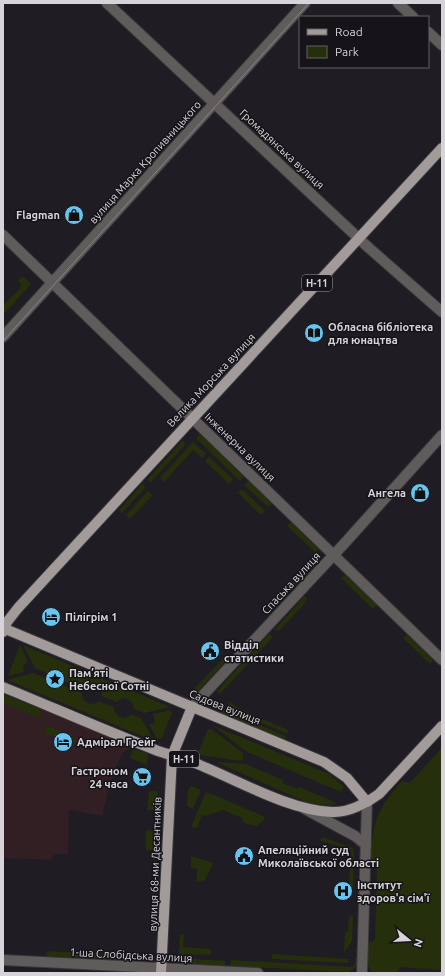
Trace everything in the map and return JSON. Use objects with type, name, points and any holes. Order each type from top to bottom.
[{"type":"main road","name":"Велика Морська вулиця","points":[[3,630],[7,622],[18,608],[442,148]]},
{"type":"main road","name":"Садова вулиця","points":[[3,630],[324,762],[354,785],[367,802]]},
{"type":"main road","name":"Н-11","points":[[3,687],[172,756],[193,762],[305,809],[334,812],[367,802],[379,794],[442,726]]},
{"type":"main road","name":"Спаська вулиця","points":[[172,756],[192,707]]},
{"type":"main road","name":"вулиця 68-ми Десантників","points":[[161,971],[172,756]]},
{"type":"street","name":"Громадянська вулиця","points":[[107,3],[215,102],[359,238],[442,312]]},
{"type":"street","name":"вулиця Марка Кропивницького","points":[[3,337],[306,3]]},
{"type":"street","points":[[398,3],[412,16]]},
{"type":"street","points":[[429,33],[442,45]]},
{"type":"street","name":"Інженерна вулиця","points":[[3,235],[442,660]]},
{"type":"street","name":"Спаська вулиця","points":[[192,707],[442,435]]},
{"type":"street","points":[[362,973],[367,802]]},
{"type":"street","points":[[305,809],[355,836],[366,845]]},
{"type":"street","name":"1-ша Слобідська вулиця","points":[[3,960],[161,971],[258,973]]},
{"type":"shaded area","points":[[3,694],[136,749],[126,750],[121,755],[111,780],[102,816],[69,810],[68,854],[55,854],[51,860],[3,858]]},
{"type":"green space","points":[[22,276],[31,284],[3,315],[3,305],[20,289],[21,284],[18,281]]},
{"type":"green space","points":[[200,434],[244,477],[240,481],[196,438]]},
{"type":"green space","points":[[183,440],[185,445],[151,482],[147,480]]},
{"type":"green space","points":[[193,442],[206,454],[202,458],[193,450],[164,482],[160,478]]},
{"type":"green space","points":[[209,457],[233,479],[229,484],[205,461]]},
{"type":"green space","points":[[249,481],[272,504],[268,507],[244,485]]},
{"type":"green space","points":[[143,483],[145,488],[122,513],[119,510]]},
{"type":"green space","points":[[242,489],[265,511],[261,515],[238,493]]},
{"type":"green space","points":[[148,491],[153,495],[130,519],[126,515]]},
{"type":"green space","points":[[291,522],[319,550],[315,552],[287,526]]},
{"type":"green space","points":[[306,568],[309,571],[277,605],[272,604]]},
{"type":"green space","points":[[345,575],[377,605],[373,609],[341,578]]},
{"type":"green space","points":[[305,596],[307,599],[305,603],[279,631],[274,630]]},
{"type":"green space","points":[[269,634],[273,637],[220,694],[217,691]]},
{"type":"green space","points":[[407,635],[433,660],[430,664],[403,638]]},
{"type":"green space","points":[[20,645],[28,662],[23,666],[24,672],[8,676]]},
{"type":"green space","points":[[23,645],[170,707],[144,713],[134,709],[132,702],[127,699],[122,698],[116,702],[102,696],[100,689],[95,685],[90,684],[84,688],[64,681],[64,677],[58,670],[53,670],[47,673],[35,668]]},
{"type":"green space","points":[[223,659],[225,662],[196,693],[193,690]]},
{"type":"green space","points":[[33,673],[45,678],[47,684],[51,688],[57,688],[62,685],[82,693],[85,702],[93,704],[99,701],[114,707],[116,714],[121,717],[126,718],[131,714],[141,718],[154,741],[7,680]]},
{"type":"green space","points":[[3,694],[39,709],[41,713],[40,718],[3,703]]},
{"type":"green space","points":[[230,702],[250,714],[288,730],[287,734],[226,707]]},
{"type":"green space","points":[[170,710],[172,713],[162,738],[157,739],[149,724],[153,724],[155,721],[153,714]]},
{"type":"green space","points":[[223,710],[286,736],[285,740],[221,713]]},
{"type":"green space","points":[[47,725],[77,739],[75,744],[53,734],[52,736],[44,733]]},
{"type":"green space","points":[[212,725],[329,774],[344,787],[341,792],[247,752]]},
{"type":"green space","points":[[208,729],[211,729],[243,753],[243,759],[241,761],[201,755],[199,751]]},
{"type":"green space","points":[[442,748],[442,970],[400,967],[397,973],[376,973],[371,971],[368,965],[368,942],[375,940],[377,863],[370,859],[375,825],[382,808],[393,791],[402,781],[410,783]]},
{"type":"green space","points":[[133,749],[148,754],[147,765],[130,758]]},
{"type":"green space","points":[[216,762],[246,764],[283,780],[282,783],[298,789],[299,787],[337,803],[334,805],[311,804]]},
{"type":"green space","points":[[191,786],[201,790],[193,809],[187,806],[188,790]]},
{"type":"green space","points":[[149,791],[158,791],[157,810],[147,810]]},
{"type":"green space","points":[[206,792],[265,817],[262,822],[256,826],[244,823],[242,818],[223,810],[205,816],[202,815],[197,828],[191,827]]},
{"type":"green space","points":[[146,830],[157,832],[156,850],[146,850]]},
{"type":"green space","points":[[322,837],[353,848],[353,889],[349,888],[351,850],[321,841]]},
{"type":"green space","points":[[191,856],[213,863],[205,880],[197,882],[197,869],[191,868]]},
{"type":"green space","points":[[349,915],[353,916],[352,941],[344,953],[345,932],[348,932]]},
{"type":"green space","points":[[180,934],[184,935],[183,947],[211,949],[211,955],[179,954]]},
{"type":"green space","points":[[47,951],[84,953],[84,958],[46,956]]},
{"type":"green space","points":[[88,953],[118,955],[118,960],[87,958]]},
{"type":"green space","points":[[272,954],[348,959],[348,963],[272,959]]},
{"type":"green space","points":[[179,958],[225,961],[225,966],[179,963]]},
{"type":"green space","points":[[355,959],[357,959],[357,966],[349,972],[230,966],[231,960],[351,967],[355,964]]},
{"type":"tram line","points":[[3,341],[309,3]]},
{"type":"place","name":"Flagman","points":[[74,215]]},
{"type":"place","name":"Обласна бібліотека для юнацтва","points":[[314,333]]},
{"type":"place","name":"Ангела","points":[[420,493]]},
{"type":"place","name":"Пілігрім 1","points":[[51,617]]},
{"type":"place","name":"Відділ статистики","points":[[210,651]]},
{"type":"place","name":"Пам’яті Небесної Сотні","points":[[55,679]]},
{"type":"place","name":"Адмірал Грейг","points":[[63,742]]},
{"type":"place","name":"Гастроном 24 часа","points":[[142,777]]},
{"type":"place","name":"Апеляційний суд Миколаївської області","points":[[244,856]]},
{"type":"place","name":"Інститут здоров'я сім'ї","points":[[343,891]]}]
